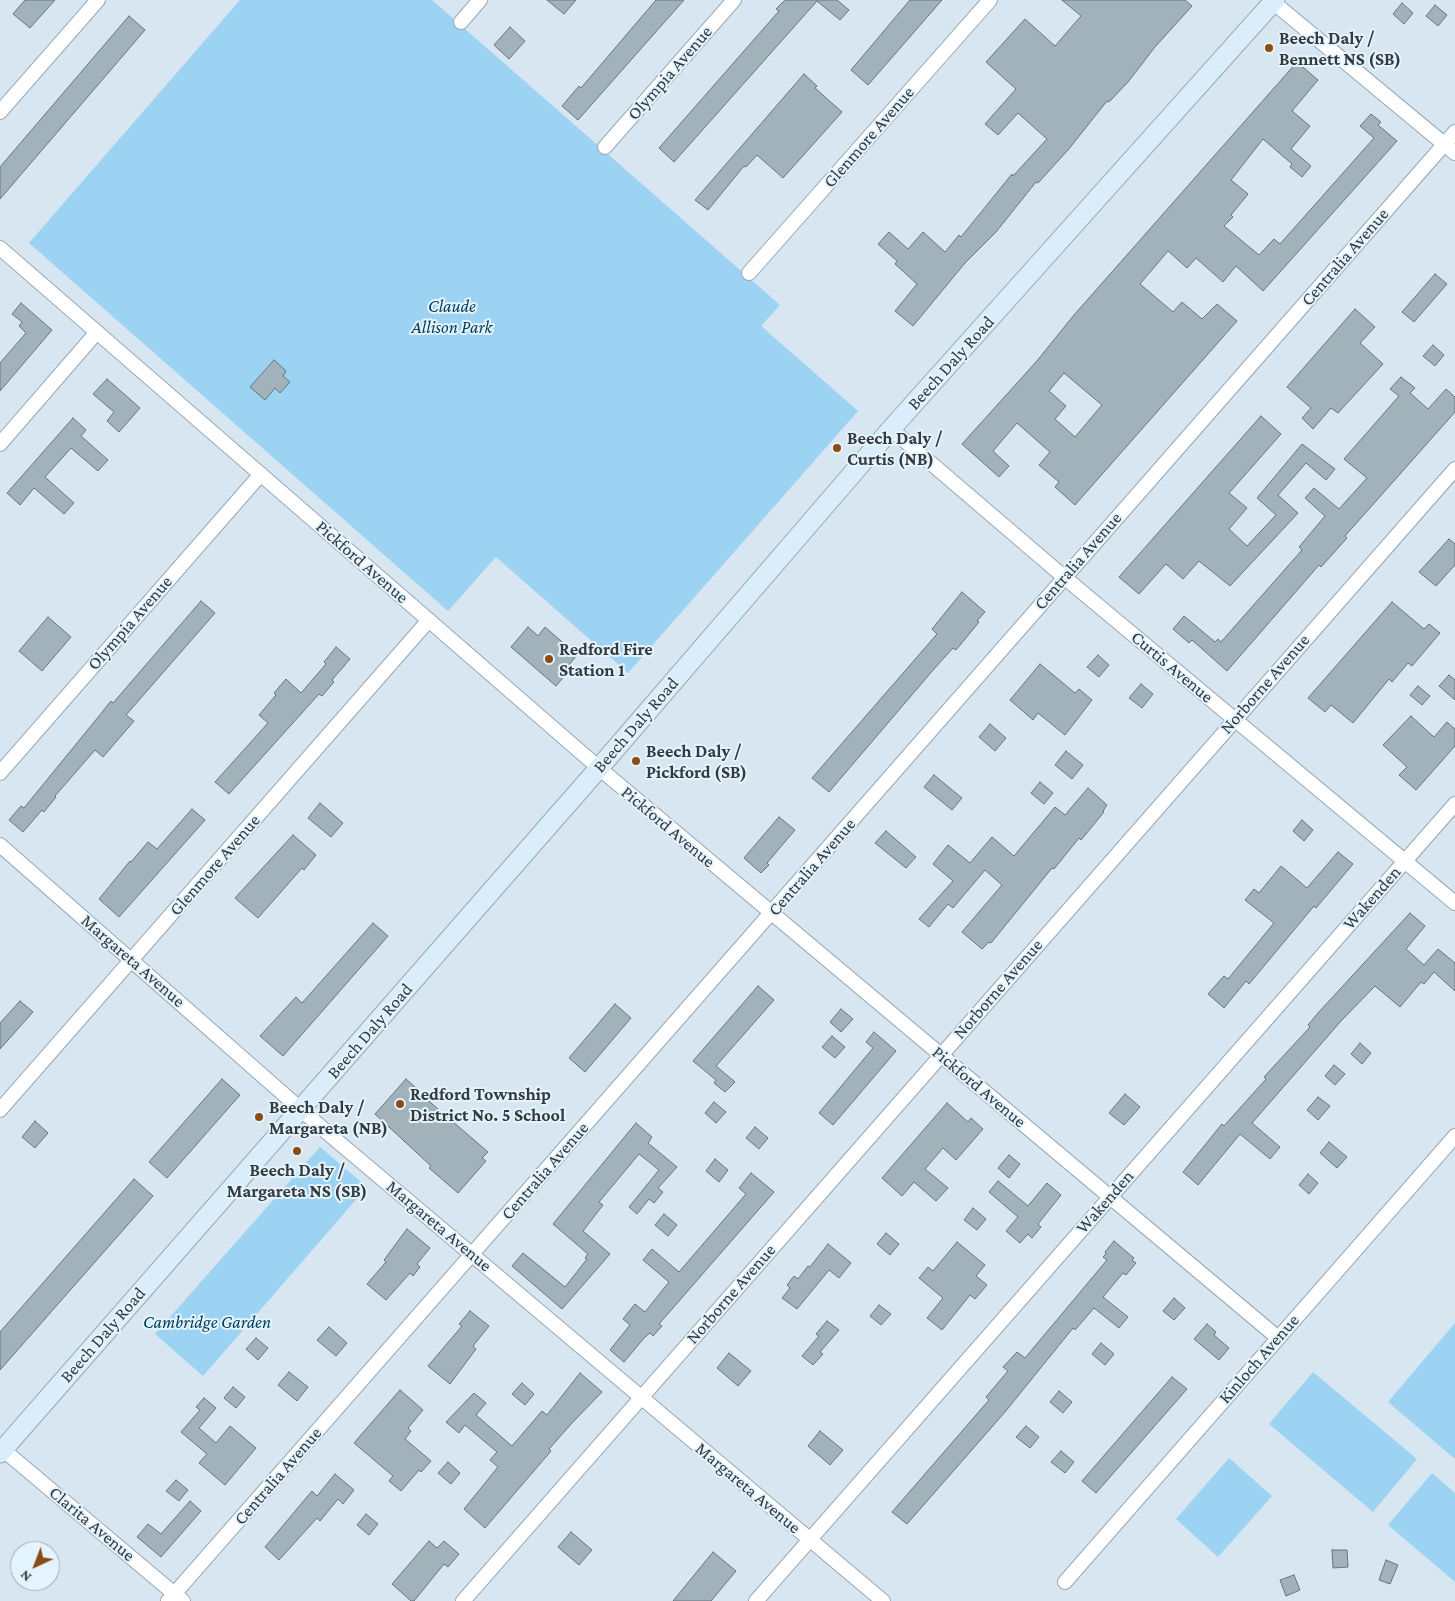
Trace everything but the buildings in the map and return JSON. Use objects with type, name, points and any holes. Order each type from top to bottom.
[{"type":"main road","name":"Beech Daly Road","points":[[1,1450],[302,1109],[891,429],[1274,1]]},
{"type":"street","points":[[0,112],[98,0]]},
{"type":"street","points":[[461,22],[480,0]]},
{"type":"street","name":"Olympia Avenue","points":[[605,147],[734,0]]},
{"type":"street","name":"Glenmore Avenue","points":[[749,274],[990,0]]},
{"type":"street","points":[[1274,1],[1450,149]]},
{"type":"street","name":"Centralia Avenue","points":[[175,1599],[473,1253],[1064,577],[1450,149],[1455,132]]},
{"type":"street","name":"Pickford Avenue","points":[[0,248],[770,914],[1277,1337]]},
{"type":"street","points":[[0,444],[97,332]]},
{"type":"street","name":"Curtis Avenue","points":[[891,429],[1064,577],[1455,903]]},
{"type":"street","name":"Norborne Avenue","points":[[463,1601],[940,1054],[1455,469]]},
{"type":"street","name":"Olympia Avenue","points":[[0,773],[261,474]]},
{"type":"street","name":"Glenmore Avenue","points":[[0,1110],[429,620]]},
{"type":"street","name":"Wakenden","points":[[756,1601],[1455,804]]},
{"type":"street","name":"Margareta Avenue","points":[[0,845],[302,1109],[883,1601]]},
{"type":"street","name":"Kinloch Avenue","points":[[1065,1582],[1277,1337],[1455,1136]]},
{"type":"street","name":"Clarita Avenue","points":[[1,1450],[175,1599]]},
{"type":"green space","name":"Claude Allison Park","points":[[240,0],[432,0],[780,305],[761,326],[858,411],[628,673],[496,557],[448,611],[29,243]]},
{"type":"green space","name":"Cambridge Garden","points":[[320,1147],[367,1187],[203,1376],[155,1334]]},
{"type":"green space","points":[[1455,1323],[1455,1459],[1388,1402]]},
{"type":"green space","points":[[1313,1372],[1417,1459],[1373,1512],[1269,1424]]},
{"type":"green space","points":[[1229,1458],[1272,1496],[1218,1557],[1176,1519]]},
{"type":"green space","points":[[1432,1473],[1455,1493],[1455,1582],[1388,1525]]},
{"type":"place","name":"Beech Daly / Bennett NS (SB)","points":[[1269,48]]},
{"type":"place","name":"Beech Daly / Curtis (NB)","points":[[837,448]]},
{"type":"place","name":"Redford Fire Station 1","points":[[549,659]]},
{"type":"place","name":"Beech Daly / Pickford (SB)","points":[[636,761]]},
{"type":"place","name":"Redford Township District No. 5 School","points":[[400,1104]]},
{"type":"place","name":"Beech Daly / Margareta (NB)","points":[[259,1117]]},
{"type":"place","name":"Beech Daly / Margareta NS (SB)","points":[[297,1151]]}]
